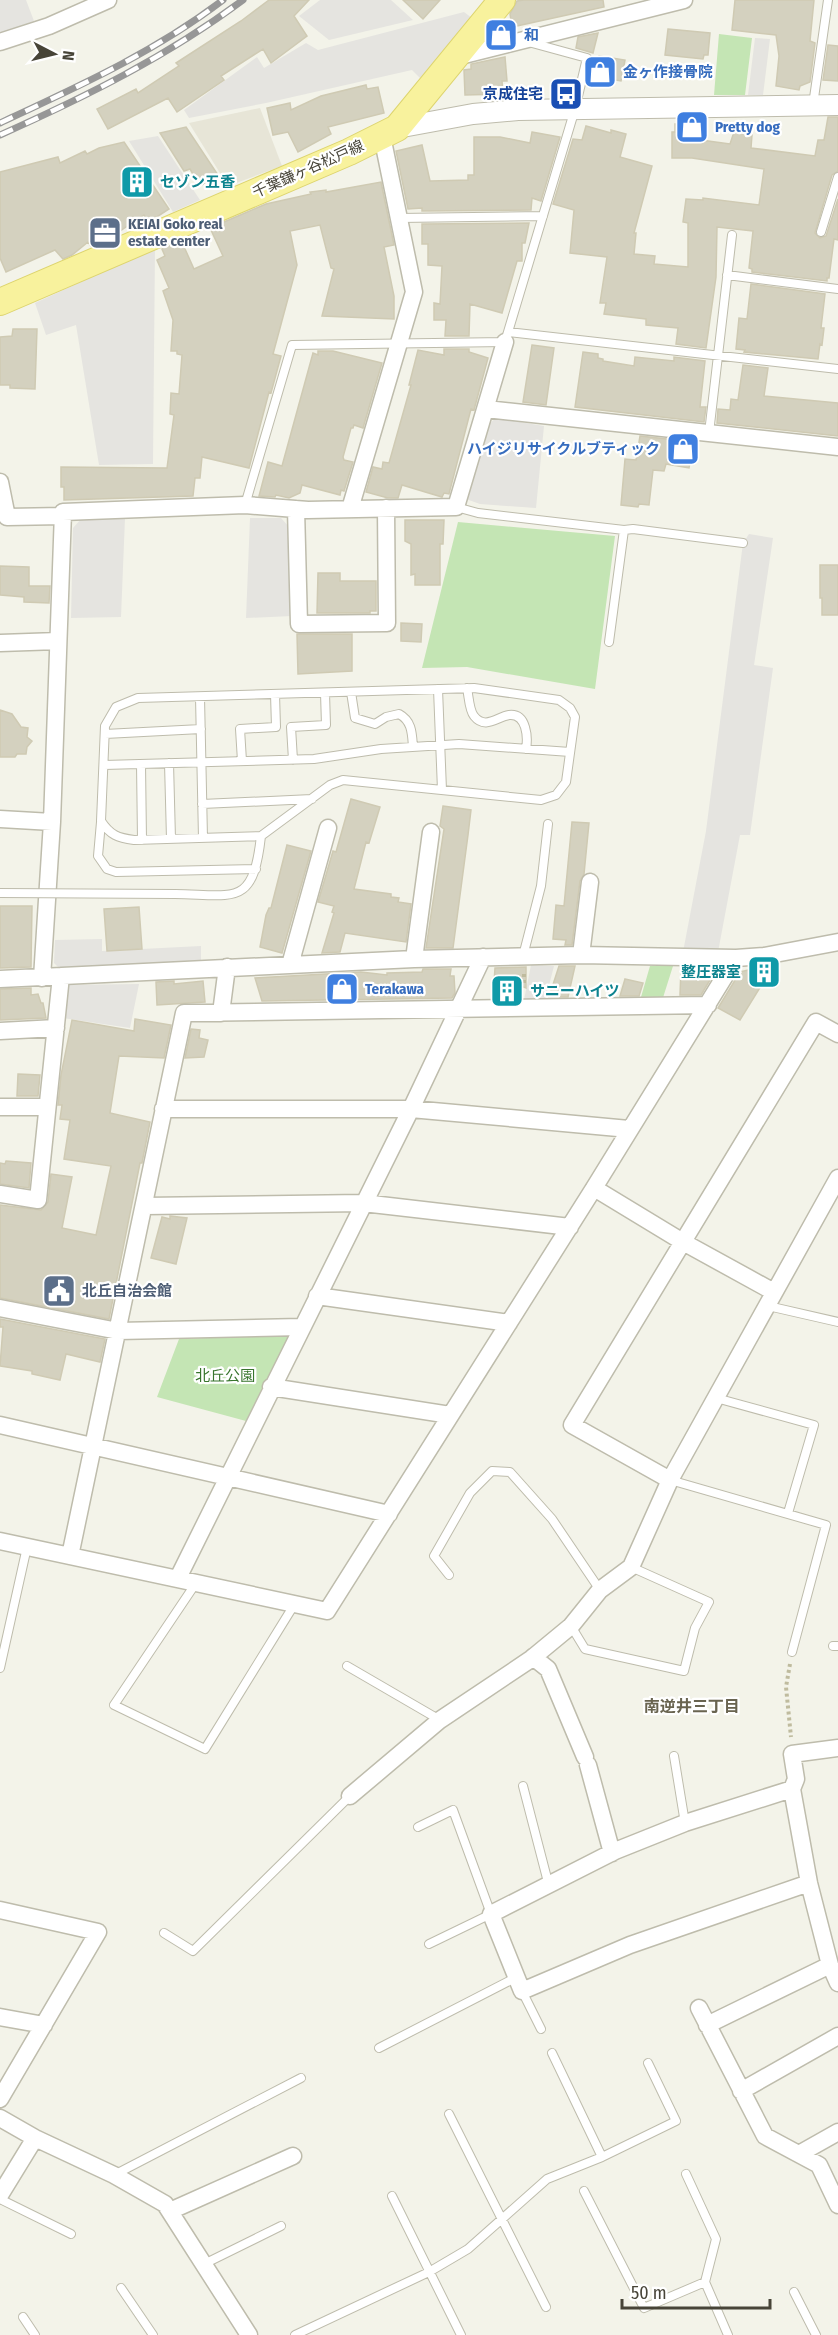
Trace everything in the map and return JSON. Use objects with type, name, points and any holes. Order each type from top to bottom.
[{"type":"main road","name":"千葉鎌ヶ谷松戸線","points":[[0,302],[390,132],[456,57],[502,0]]},
{"type":"street","points":[[0,42],[49,26],[108,0]]},
{"type":"street","points":[[456,57],[684,0]]},
{"type":"street","points":[[350,509],[414,292],[399,218],[390,132],[473,114],[518,110],[838,105]]},
{"type":"street","points":[[0,482],[6,517],[245,505],[296,509],[456,507],[507,337]]},
{"type":"street","points":[[486,409],[838,447]]},
{"type":"street","points":[[296,509],[299,624],[387,623],[386,508]]},
{"type":"street","points":[[42,978],[52,822],[63,514]]},
{"type":"street","points":[[0,643],[58,641]]},
{"type":"street","points":[[0,819],[52,822]]},
{"type":"street","points":[[290,965],[328,828]]},
{"type":"street","points":[[414,959],[431,832]]},
{"type":"street","points":[[581,955],[590,882]]},
{"type":"street","points":[[0,978],[42,978],[227,967],[483,957],[524,962],[581,955],[736,958],[764,956],[838,942]]},
{"type":"street","points":[[178,1578],[411,1109],[483,957]]},
{"type":"street","points":[[0,1541],[327,1611],[570,1227],[628,1129],[736,958]]},
{"type":"street","points":[[221,1013],[227,967]]},
{"type":"street","points":[[0,1194],[38,1200],[61,976]]},
{"type":"street","points":[[70,1556],[184,1013],[708,1005]]},
{"type":"street","points":[[670,1480],[572,1425],[816,1022],[838,1035]]},
{"type":"street","points":[[0,1031],[56,1028]]},
{"type":"street","points":[[0,1107],[46,1107]]},
{"type":"street","points":[[163,1109],[411,1109],[628,1129]]},
{"type":"street","points":[[350,1796],[440,1720],[533,1658],[571,1626],[600,1590],[631,1567],[670,1480],[838,1178]]},
{"type":"street","points":[[594,1188],[771,1299]]},
{"type":"street","points":[[145,1206],[363,1203],[570,1227]]},
{"type":"street","points":[[317,1296],[509,1323]]},
{"type":"street","points":[[0,1308],[118,1331],[301,1327]]},
{"type":"street","points":[[271,1387],[450,1415]]},
{"type":"street","points":[[0,1425],[388,1514]]},
{"type":"street","points":[[533,1658],[548,1669],[587,1761],[612,1853]]},
{"type":"street","points":[[838,1748],[792,1754],[796,1779],[792,1789],[809,1882],[830,1965],[838,1983]]},
{"type":"street","points":[[792,1789],[685,1823],[612,1853],[491,1914],[520,1984],[809,1882]]},
{"type":"street","points":[[0,1910],[98,1932],[0,2099]]},
{"type":"street","points":[[707,2025],[830,1965]]},
{"type":"street","points":[[699,2008],[765,2136],[819,2165],[838,2205]]},
{"type":"street","points":[[0,2017],[44,2025]]},
{"type":"street","points":[[741,2091],[838,2036]]},
{"type":"street","points":[[0,2118],[35,2138],[114,2175],[165,2204],[249,2335]]},
{"type":"street","points":[[799,2154],[838,2132]]},
{"type":"street","points":[[0,2197],[35,2138]]},
{"type":"street","points":[[170,2211],[293,2156]]},
{"type":"lane","points":[[813,105],[828,0]]},
{"type":"lane","points":[[507,337],[575,110],[586,58],[525,41]]},
{"type":"lane","points":[[821,232],[838,177]]},
{"type":"lane","points":[[399,218],[543,216]]},
{"type":"lane","points":[[709,433],[732,235]]},
{"type":"lane","points":[[727,275],[838,289]]},
{"type":"lane","points":[[245,505],[292,345],[400,343],[507,337],[838,369]]},
{"type":"lane","points":[[456,507],[478,513],[743,543]]},
{"type":"lane","points":[[609,642],[624,530]]},
{"type":"lane","points":[[467,688],[472,714],[478,720],[487,723],[495,722],[509,715],[521,720],[527,729],[526,749]]},
{"type":"lane","points":[[101,821],[107,830],[118,838],[142,840],[261,836],[330,785],[343,780],[541,800],[556,795],[566,782],[575,717],[570,708],[559,700],[467,688],[138,698],[116,708],[105,726],[98,856],[107,869],[116,872],[256,869]]},
{"type":"lane","points":[[438,689],[442,790]]},
{"type":"lane","points":[[351,692],[355,718],[361,721],[375,724],[386,717],[399,714],[406,718],[411,729],[412,747]]},
{"type":"lane","points":[[293,760],[291,727],[326,725],[325,693]]},
{"type":"lane","points":[[242,761],[240,729],[276,727],[275,694]]},
{"type":"lane","points":[[200,697],[203,838]]},
{"type":"lane","points":[[105,734],[201,729]]},
{"type":"lane","points":[[104,765],[293,760],[459,744],[570,752]]},
{"type":"lane","points":[[141,764],[142,840]]},
{"type":"lane","points":[[169,764],[171,839]]},
{"type":"lane","points":[[202,804],[312,799]]},
{"type":"lane","points":[[524,962],[541,886],[548,824]]},
{"type":"lane","points":[[0,893],[235,895],[248,887],[256,869],[261,836]]},
{"type":"lane","points":[[771,1299],[838,1322]]},
{"type":"lane","points":[[716,1398],[814,1425],[788,1513]]},
{"type":"lane","points":[[449,1575],[434,1556],[465,1502],[492,1471],[510,1472],[552,1519],[600,1590]]},
{"type":"lane","points":[[670,1480],[826,1525],[792,1652]]},
{"type":"lane","points":[[0,1668],[27,1547]]},
{"type":"lane","points":[[571,1626],[585,1649],[684,1671],[694,1628],[709,1602],[631,1567]]},
{"type":"lane","points":[[196,1583],[114,1705],[205,1749],[294,1605]]},
{"type":"lane","points":[[347,1666],[440,1720]]},
{"type":"lane","points":[[674,1756],[685,1823]]},
{"type":"lane","points":[[523,1786],[549,1886]]},
{"type":"lane","points":[[164,1933],[193,1951],[350,1796]]},
{"type":"lane","points":[[418,1827],[453,1810],[491,1914],[429,1944]]},
{"type":"lane","points":[[379,2048],[520,1984],[541,2029]]},
{"type":"lane","points":[[552,2053],[602,2157]]},
{"type":"lane","points":[[295,2335],[429,2272],[468,2249],[548,2179],[602,2157],[676,2121],[648,2063]]},
{"type":"lane","points":[[114,2175],[301,2078]]},
{"type":"lane","points":[[449,2114],[546,2307]]},
{"type":"lane","points":[[686,2174],[716,2239],[705,2282],[728,2335]]},
{"type":"lane","points":[[584,2191],[644,2308],[705,2282]]},
{"type":"lane","points":[[392,2196],[461,2335]]},
{"type":"lane","points":[[0,2197],[71,2234]]},
{"type":"lane","points":[[204,2264],[281,2226]]},
{"type":"lane","points":[[121,2288],[153,2335]]},
{"type":"lane","points":[[794,2292],[816,2335]]},
{"type":"lane","points":[[23,2317],[35,2335]]},
{"type":"path","points":[[518,983],[524,983],[524,962]]},
{"type":"path","points":[[792,1652],[786,1688],[792,1754]]},
{"type":"shaded area","points":[[0,0],[26,0],[34,21],[0,33]]},
{"type":"shaded area","points":[[320,0],[391,0],[413,20],[329,40],[299,16]]},
{"type":"shaded area","points":[[464,12],[472,18],[420,78],[412,70],[189,118],[184,110],[257,57],[264,68],[306,43],[318,50]]},
{"type":"shaded area","points":[[755,38],[770,39],[763,95],[748,95]]},
{"type":"shaded area","points":[[260,108],[282,166],[228,186],[189,123]]},
{"type":"shaded area","points":[[158,136],[200,200],[173,212],[129,141]]},
{"type":"shaded area","points":[[155,248],[153,464],[99,465],[76,325],[46,335],[35,303]]},
{"type":"shaded area","points":[[496,418],[544,426],[536,508],[480,504],[466,499],[489,424]]},
{"type":"shaded area","points":[[82,518],[125,518],[121,617],[71,618],[73,528]]},
{"type":"shaded area","points":[[250,518],[281,518],[290,528],[292,616],[246,618]]},
{"type":"shaded area","points":[[749,534],[773,538],[754,665],[773,668],[750,835],[740,835],[718,952],[683,952],[706,831],[743,543]]},
{"type":"shaded area","points":[[102,939],[102,951],[201,946],[201,963],[63,972],[54,963],[55,940]]},
{"type":"shaded area","points":[[531,965],[554,966],[544,1005],[523,1005]]},
{"type":"shaded area","points":[[139,984],[130,1028],[63,1018],[67,985]]},
{"type":"green space","points":[[719,34],[752,38],[745,95],[714,95]]},
{"type":"green space","points":[[458,522],[615,536],[595,689],[467,667],[422,668]]},
{"type":"green space","points":[[650,966],[673,966],[661,1004],[639,1004]]},
{"type":"green space","name":"北丘公園","points":[[285,1335],[288,1337],[246,1421],[157,1397],[179,1339]]},
{"type":"building","points":[[269,0],[309,0],[294,16],[307,36],[271,63],[263,49],[221,76],[224,80],[177,112],[168,98],[108,129],[97,109],[136,89],[138,93],[179,66],[176,63]]},
{"type":"building","points":[[403,0],[440,0],[423,19]]},
{"type":"building","points":[[603,0],[604,7],[512,27],[510,14],[517,1]]},
{"type":"building","points":[[735,0],[814,0],[810,41],[815,43],[810,82],[800,86],[799,90],[776,86],[779,56],[776,35],[732,30]]},
{"type":"building","points":[[668,29],[710,33],[708,55],[704,55],[703,59],[665,55]]},
{"type":"building","points":[[598,33],[593,53],[576,48],[578,37]]},
{"type":"building","points":[[828,45],[838,46],[838,81],[823,80]]},
{"type":"building","points":[[599,56],[625,60],[621,81],[596,77]]},
{"type":"building","points":[[505,57],[507,81],[502,81],[503,94],[465,95],[464,70],[471,69],[471,64]]},
{"type":"building","points":[[366,85],[367,89],[378,87],[384,113],[328,127],[331,134],[298,152],[288,132],[273,135],[267,108],[290,103],[291,110],[321,96]]},
{"type":"building","points":[[828,117],[838,117],[838,171],[832,175],[815,233],[820,238],[826,236],[838,199],[838,240],[834,239],[827,281],[752,272],[749,268],[753,231],[717,227],[716,277],[706,348],[676,344],[678,328],[646,325],[646,319],[604,314],[606,303],[600,303],[607,257],[570,253],[574,210],[553,204],[573,139],[582,140],[586,126],[611,133],[611,130],[626,134],[620,157],[652,166],[634,233],[636,233],[634,254],[655,256],[654,264],[688,267],[688,223],[683,222],[686,199],[703,200],[703,198],[759,205],[764,169],[692,158],[672,158],[672,132],[675,132],[675,124],[699,124],[701,140],[730,144],[734,132],[752,135],[751,148],[815,156],[818,140],[824,140]]},
{"type":"building","points":[[186,127],[218,175],[200,186],[190,169],[184,171],[160,133]]},
{"type":"building","points":[[532,132],[560,137],[541,201],[532,198],[531,210],[422,211],[422,208],[408,209],[396,151],[422,145],[430,181],[468,180],[468,175],[474,175],[474,137],[500,137],[530,143]]},
{"type":"building","points":[[124,142],[169,209],[149,222],[144,215],[108,239],[91,246],[88,242],[63,259],[55,250],[6,272],[0,258],[0,172],[58,157],[60,163],[85,151],[87,154],[99,148]]},
{"type":"building","points":[[381,182],[394,245],[384,247],[394,296],[394,319],[322,316],[334,269],[331,268],[320,225],[290,231],[297,265],[273,354],[281,356],[249,468],[202,457],[200,478],[195,478],[193,496],[64,500],[64,487],[61,487],[61,467],[167,468],[174,415],[170,414],[171,393],[179,394],[182,355],[177,354],[177,351],[171,351],[173,320],[163,291],[169,288],[157,260],[165,256],[162,249],[181,240],[194,269],[223,256],[210,228],[266,204],[311,194],[310,192],[326,190],[326,192]]},
{"type":"building","points":[[529,223],[525,243],[522,243],[522,261],[517,261],[502,313],[470,304],[469,336],[445,336],[446,320],[434,320],[434,303],[440,304],[442,266],[428,265],[428,244],[422,244],[422,224]]},
{"type":"building","points":[[751,284],[825,294],[821,328],[824,328],[818,359],[744,352],[745,350],[736,349],[739,318],[747,319]]},
{"type":"building","points":[[13,329],[37,329],[35,389],[10,388],[10,385],[0,385],[0,337],[12,336]]},
{"type":"building","points":[[532,345],[554,348],[546,405],[523,402]]},
{"type":"building","points":[[444,349],[469,349],[469,352],[488,358],[474,410],[471,409],[449,494],[444,493],[442,497],[402,485],[398,498],[388,498],[366,492],[373,467],[382,469],[383,462],[389,463],[411,385],[409,385],[418,350],[444,355]]},
{"type":"building","points":[[318,351],[333,351],[382,363],[363,428],[354,425],[351,428],[343,457],[344,460],[353,462],[344,491],[341,490],[340,495],[302,485],[300,493],[289,498],[276,495],[275,497],[259,496],[268,462],[282,466],[313,353],[318,355]]},
{"type":"building","points":[[583,352],[598,354],[598,358],[603,361],[634,366],[635,357],[674,361],[674,357],[705,361],[700,407],[706,407],[704,422],[575,407]]},
{"type":"building","points":[[743,365],[768,368],[764,396],[838,403],[838,436],[717,423],[718,409],[730,410],[731,399],[738,400]]},
{"type":"building","points":[[640,436],[694,442],[689,468],[666,464],[664,471],[653,470],[649,505],[639,504],[638,507],[621,505],[625,459],[636,460]]},
{"type":"building","points":[[405,520],[444,520],[443,544],[440,544],[440,585],[415,585],[415,574],[411,575],[411,544],[405,541]]},
{"type":"building","points":[[820,565],[838,565],[838,615],[822,615]]},
{"type":"building","points":[[0,566],[29,567],[29,586],[50,586],[49,603],[24,602],[24,597],[0,595]]},
{"type":"building","points":[[318,573],[340,573],[340,581],[376,581],[376,611],[317,613]]},
{"type":"building","points":[[401,623],[422,624],[421,642],[401,641]]},
{"type":"building","points":[[297,634],[352,634],[352,671],[298,674]]},
{"type":"building","points":[[0,710],[12,714],[21,727],[28,728],[27,737],[32,741],[27,747],[26,754],[0,757]]},
{"type":"building","points":[[351,799],[380,807],[369,843],[366,842],[354,889],[391,894],[391,897],[399,898],[398,902],[411,904],[406,942],[345,933],[340,952],[322,953],[334,906],[318,902],[333,851],[336,852]]},
{"type":"building","points":[[443,806],[471,810],[453,948],[426,948],[444,829],[440,826]]},
{"type":"building","points":[[572,822],[589,823],[584,874],[580,881],[572,945],[565,945],[566,940],[553,939],[556,905],[564,906]]},
{"type":"building","points":[[287,845],[311,851],[282,953],[260,947],[266,915],[271,908]]},
{"type":"building","points":[[0,906],[32,906],[31,967],[0,968]]},
{"type":"building","points":[[139,907],[142,949],[107,951],[104,909]]},
{"type":"building","points":[[559,966],[575,966],[568,997],[549,997]]},
{"type":"building","name":"サニーハイツ","points":[[526,967],[526,988],[521,986],[521,997],[493,998],[495,968]]},
{"type":"building","points":[[681,968],[713,969],[713,975],[701,995],[680,995]]},
{"type":"building","points":[[757,968],[772,968],[740,1020],[718,1008],[740,972]]},
{"type":"building","points":[[423,969],[451,969],[450,976],[454,976],[455,993],[452,998],[262,1001],[255,978],[361,972],[387,975],[387,973],[422,972]]},
{"type":"building","points":[[625,979],[643,983],[639,996],[620,996]]},
{"type":"building","points":[[174,981],[174,984],[203,981],[205,1002],[157,1005],[156,982]]},
{"type":"building","points":[[31,988],[31,995],[38,994],[43,1003],[46,1018],[0,1020],[0,989]]},
{"type":"building","points":[[135,1019],[171,1025],[164,1058],[119,1056],[110,1113],[150,1122],[109,1319],[0,1298],[0,1205],[41,1210],[48,1202],[51,1174],[72,1177],[62,1228],[96,1235],[111,1166],[64,1159],[70,1120],[60,1119],[62,1105],[58,1105],[61,1075],[72,1020],[134,1031]]},
{"type":"building","points":[[191,1029],[200,1030],[199,1038],[208,1040],[204,1057],[185,1058]]},
{"type":"building","points":[[18,1074],[40,1075],[38,1096],[17,1096]]},
{"type":"building","points":[[6,1161],[31,1163],[29,1188],[0,1184],[0,1163],[5,1164]]},
{"type":"building","points":[[170,1216],[187,1218],[176,1264],[151,1258],[162,1217],[170,1219]]},
{"type":"building","points":[[0,1319],[105,1339],[100,1362],[66,1354],[60,1380],[32,1374],[32,1371],[0,1366],[3,1327],[0,1327]]},
{"type":"railway","points":[[0,123],[143,52],[223,0]]},
{"type":"railway","points":[[0,135],[63,106],[156,57],[243,0]]},
{"type":"place","name":"和","points":[[501,35]]},
{"type":"place","name":"金ヶ作接骨院","points":[[600,72]]},
{"type":"place","name":"京成住宅","points":[[566,94]]},
{"type":"place","name":"Pretty dog","points":[[692,127]]},
{"type":"place","name":"セゾン五香","points":[[137,182]]},
{"type":"place","name":"KEIAI Goko real estate center","points":[[105,233]]},
{"type":"place","name":"ハイジリサイクルブティック","points":[[683,449]]},
{"type":"place","name":"整圧器室","points":[[764,972]]},
{"type":"place","name":"Terakawa","points":[[342,989]]},
{"type":"place","name":"サニーハイツ","points":[[507,991]]},
{"type":"place","name":"北丘自治会館","points":[[59,1291]]},
{"type":"district","name":"南逆井三丁目","points":[[692,1706]]}]
